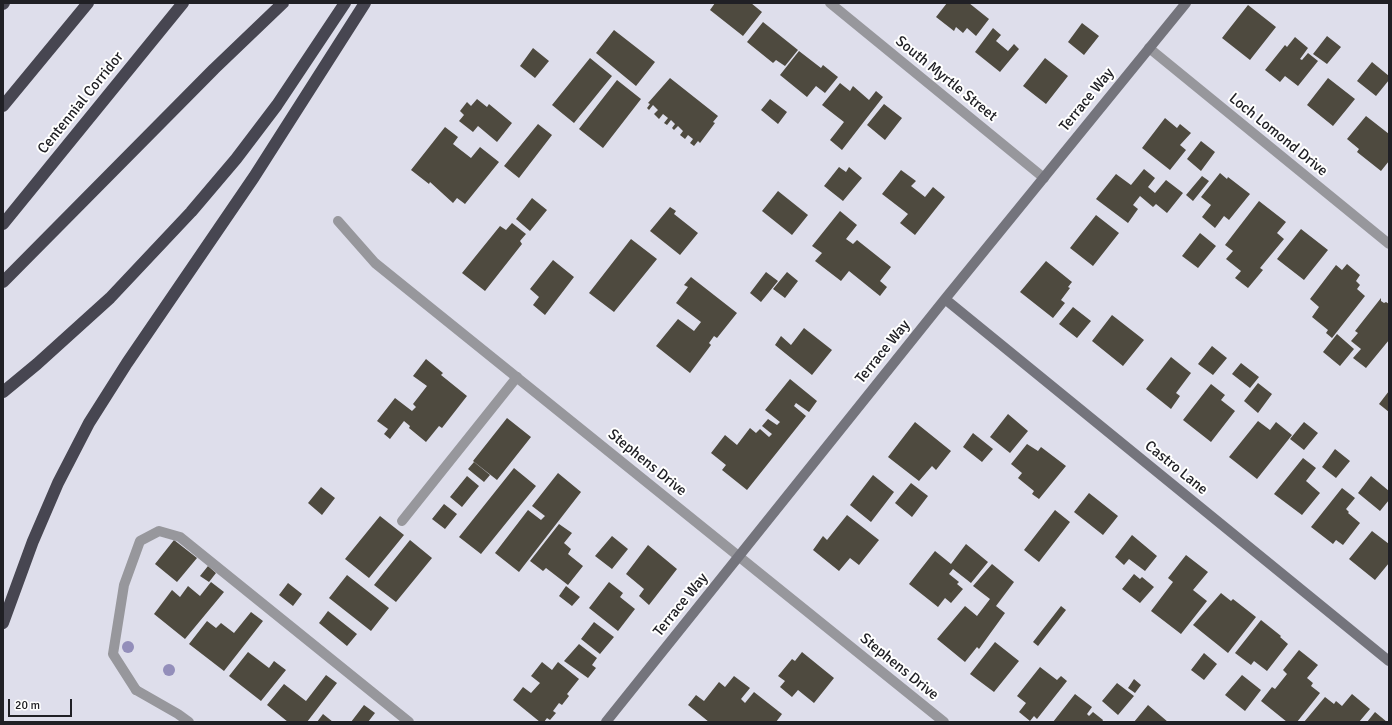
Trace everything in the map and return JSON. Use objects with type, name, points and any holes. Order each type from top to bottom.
[{"type":"highway","points":[[3,106],[88,3]]},
{"type":"highway","name":"Centennial Corridor","points":[[3,224],[183,3]]},
{"type":"highway","points":[[3,282],[214,69],[283,3]]},
{"type":"highway","points":[[3,392],[42,360],[110,298],[191,212],[236,159],[277,105],[345,3]]},
{"type":"highway","points":[[3,624],[32,541],[58,483],[89,423],[127,362],[254,177],[365,3]]},
{"type":"street","name":"South Myrtle Street","points":[[830,3],[1044,178]]},
{"type":"street","name":"Terrace Way","points":[[606,722],[740,557],[945,299],[1186,3]]},
{"type":"street","name":"Loch Lomond Drive","points":[[1149,48],[1389,244]]},
{"type":"street","name":"Stephens Drive","points":[[338,221],[375,263],[944,722]]},
{"type":"street","name":"Castro Lane","points":[[945,299],[1389,661]]},
{"type":"street","points":[[402,521],[517,377]]},
{"type":"street","points":[[189,722],[136,690],[113,654],[124,585],[140,541],[159,531],[180,537],[409,722]]},
{"type":"building","points":[[715,3],[751,3],[762,12],[743,36],[710,10]]},
{"type":"building","points":[[947,3],[969,3],[989,19],[976,36],[967,28],[963,33],[956,27],[954,31],[936,17]]},
{"type":"building","points":[[1248,5],[1276,27],[1250,60],[1222,38]]},
{"type":"building","points":[[763,22],[798,50],[785,66],[776,60],[773,63],[747,42]]},
{"type":"building","points":[[1082,23],[1099,36],[1084,55],[1068,42]]},
{"type":"building","points":[[993,28],[1001,35],[996,41],[1008,51],[1014,44],[1019,49],[1000,72],[975,52]]},
{"type":"building","points":[[614,30],[655,62],[636,86],[596,53]]},
{"type":"building","points":[[1327,36],[1341,47],[1327,64],[1313,54]]},
{"type":"building","points":[[1295,37],[1308,48],[1300,59],[1302,60],[1308,53],[1318,61],[1298,86],[1285,76],[1280,82],[1265,70],[1285,45],[1287,47]]},
{"type":"building","points":[[533,48],[549,61],[535,78],[520,66]]},
{"type":"building","points":[[799,51],[821,68],[823,65],[838,77],[825,93],[816,86],[807,97],[780,75]]},
{"type":"building","points":[[590,58],[612,76],[574,123],[552,105]]},
{"type":"building","points":[[1045,58],[1068,76],[1046,104],[1023,86]]},
{"type":"building","points":[[1372,62],[1389,76],[1389,80],[1376,96],[1357,81]]},
{"type":"building","points":[[670,78],[718,116],[713,122],[715,123],[700,143],[698,141],[694,146],[690,143],[693,139],[688,135],[685,139],[680,135],[683,131],[678,126],[674,130],[672,128],[675,124],[671,120],[667,125],[664,123],[668,118],[663,114],[659,119],[654,114],[658,110],[653,105],[649,110],[647,108],[650,104],[648,103]]},
{"type":"building","points":[[1328,78],[1355,99],[1333,126],[1307,105]]},
{"type":"building","points":[[617,80],[641,99],[603,148],[579,129]]},
{"type":"building","points":[[840,83],[850,91],[853,86],[869,100],[876,91],[883,97],[842,150],[830,140],[844,122],[822,105]]},
{"type":"building","points":[[477,99],[487,107],[489,104],[512,123],[497,142],[478,126],[473,132],[459,121],[464,115],[460,111],[467,102],[471,106]]},
{"type":"building","points":[[770,99],[787,112],[778,124],[761,110]]},
{"type":"building","points":[[884,104],[902,118],[885,140],[867,125]]},
{"type":"building","points":[[1366,116],[1389,134],[1389,161],[1381,171],[1357,152],[1359,149],[1347,139]]},
{"type":"building","points":[[1165,118],[1177,128],[1180,124],[1191,133],[1180,145],[1186,150],[1170,170],[1142,148]]},
{"type":"building","points":[[538,124],[552,135],[519,178],[504,166]]},
{"type":"building","points":[[445,127],[458,137],[453,144],[471,158],[480,147],[499,162],[465,204],[457,198],[453,203],[430,182],[429,184],[411,170]]},
{"type":"building","points":[[1201,141],[1215,152],[1201,171],[1187,159]]},
{"type":"building","points":[[839,167],[846,172],[849,167],[862,178],[843,201],[824,186]]},
{"type":"building","points":[[1144,169],[1155,178],[1148,187],[1155,193],[1166,180],[1183,193],[1167,213],[1156,204],[1153,207],[1140,196],[1133,205],[1138,209],[1128,223],[1096,199],[1116,174],[1131,185]]},
{"type":"building","points":[[901,170],[916,181],[911,186],[925,197],[933,187],[945,197],[915,235],[900,223],[908,214],[882,194]]},
{"type":"building","points":[[1220,173],[1227,179],[1228,177],[1250,194],[1229,220],[1224,216],[1215,228],[1202,217],[1211,205],[1201,197]]},
{"type":"building","points":[[1202,176],[1209,181],[1193,201],[1186,195]]},
{"type":"building","points":[[778,191],[808,215],[792,235],[762,211]]},
{"type":"building","points":[[532,198],[547,210],[530,231],[516,219]]},
{"type":"building","points":[[1259,201],[1286,222],[1277,233],[1284,239],[1260,268],[1263,270],[1248,288],[1235,278],[1241,271],[1226,259],[1233,251],[1225,245]]},
{"type":"building","points":[[670,207],[676,211],[674,214],[698,233],[680,255],[650,231]]},
{"type":"building","points":[[840,211],[857,225],[846,239],[853,244],[857,240],[891,267],[880,281],[887,287],[880,296],[849,271],[841,281],[815,261],[822,253],[812,246]]},
{"type":"building","points":[[1096,215],[1119,233],[1093,266],[1070,248]]},
{"type":"building","points":[[512,223],[526,234],[520,241],[522,244],[485,291],[462,273],[500,226],[506,230]]},
{"type":"building","points":[[1301,229],[1328,250],[1304,280],[1277,259]]},
{"type":"building","points":[[1200,233],[1216,246],[1198,268],[1182,256]]},
{"type":"building","points":[[631,239],[657,259],[614,312],[589,293]]},
{"type":"building","points":[[553,260],[574,277],[545,315],[533,305],[539,297],[530,289]]},
{"type":"building","points":[[1046,261],[1072,282],[1068,287],[1070,288],[1061,300],[1065,303],[1053,318],[1020,292]]},
{"type":"building","points":[[1347,264],[1360,275],[1356,281],[1360,285],[1357,289],[1365,296],[1332,338],[1326,333],[1328,330],[1312,317],[1319,307],[1310,299],[1336,265],[1342,270]]},
{"type":"building","points":[[766,272],[778,281],[761,302],[750,293]]},
{"type":"building","points":[[787,272],[798,281],[785,298],[773,289]]},
{"type":"building","points":[[691,277],[737,313],[717,338],[714,336],[709,343],[711,345],[690,373],[656,346],[678,319],[694,331],[701,322],[676,303],[688,287],[684,285]]},
{"type":"building","points":[[1381,298],[1381,301],[1389,304],[1389,340],[1366,368],[1353,358],[1361,349],[1351,341],[1358,333],[1355,331]]},
{"type":"building","points":[[1073,307],[1091,321],[1077,338],[1059,324]]},
{"type":"building","points":[[1112,315],[1144,340],[1123,366],[1092,341]]},
{"type":"building","points":[[804,328],[832,350],[812,375],[775,345],[781,336],[791,345]]},
{"type":"building","points":[[1337,334],[1354,349],[1340,366],[1323,352]]},
{"type":"building","points":[[1212,346],[1227,358],[1213,375],[1198,364]]},
{"type":"building","points":[[1171,357],[1191,373],[1176,393],[1180,396],[1171,409],[1146,389]]},
{"type":"building","points":[[426,359],[443,373],[441,375],[467,396],[442,428],[439,426],[426,442],[409,428],[410,426],[404,421],[390,439],[384,434],[388,429],[377,421],[395,398],[412,411],[416,407],[413,404],[427,386],[413,376]]},
{"type":"building","points":[[1241,363],[1259,377],[1250,388],[1232,374]]},
{"type":"building","points":[[790,379],[817,401],[809,412],[796,403],[794,406],[806,416],[747,490],[722,470],[726,465],[711,453],[725,435],[737,445],[750,428],[756,433],[760,429],[769,437],[772,434],[762,426],[768,419],[777,425],[780,422],[765,410]]},
{"type":"building","points":[[1258,383],[1272,394],[1258,413],[1244,401]]},
{"type":"building","points":[[1211,384],[1225,395],[1221,400],[1235,411],[1211,442],[1183,420]]},
{"type":"building","points":[[1389,391],[1389,412],[1379,404]]},
{"type":"building","points":[[1008,414],[1028,431],[1010,453],[990,437]]},
{"type":"building","points":[[507,418],[531,437],[497,480],[473,461]]},
{"type":"building","points":[[1258,421],[1270,430],[1276,422],[1292,435],[1257,479],[1229,457]]},
{"type":"building","points":[[915,422],[951,451],[936,470],[932,466],[919,481],[888,457]]},
{"type":"building","points":[[1304,422],[1318,433],[1304,450],[1290,439]]},
{"type":"building","points":[[973,433],[993,449],[982,462],[963,447]]},
{"type":"building","points":[[1027,444],[1038,451],[1041,447],[1066,466],[1039,499],[1032,494],[1034,491],[1018,478],[1022,473],[1011,464]]},
{"type":"building","points":[[1335,449],[1350,461],[1336,478],[1322,467]]},
{"type":"building","points":[[1303,458],[1316,468],[1306,481],[1320,493],[1302,515],[1274,494]]},
{"type":"building","points":[[474,462],[490,475],[484,482],[468,469]]},
{"type":"building","points":[[514,468],[536,486],[481,554],[459,537]]},
{"type":"building","points":[[558,473],[581,492],[519,572],[495,553],[528,510],[541,520],[545,516],[532,506]]},
{"type":"building","points":[[873,475],[894,492],[871,522],[850,505]]},
{"type":"building","points":[[467,476],[479,486],[462,507],[450,497]]},
{"type":"building","points":[[1371,476],[1389,491],[1389,500],[1380,511],[1358,493]]},
{"type":"building","points":[[911,483],[928,496],[912,517],[895,503]]},
{"type":"building","points":[[321,487],[335,498],[322,515],[308,503]]},
{"type":"building","points":[[1342,488],[1355,498],[1346,509],[1349,512],[1348,513],[1360,523],[1343,545],[1336,540],[1333,544],[1311,527]]},
{"type":"building","points":[[1089,493],[1118,516],[1103,535],[1074,512]]},
{"type":"building","points":[[444,504],[457,514],[445,529],[432,519]]},
{"type":"building","points":[[1055,510],[1070,522],[1039,562],[1024,550]]},
{"type":"building","points":[[847,515],[879,540],[859,565],[850,558],[839,571],[813,550],[823,536],[827,540]]},
{"type":"building","points":[[380,516],[404,535],[369,578],[345,559]]},
{"type":"building","points":[[559,524],[572,533],[564,543],[571,549],[568,554],[583,566],[568,585],[546,568],[543,571],[530,561]]},
{"type":"building","points":[[1372,531],[1389,544],[1389,563],[1375,580],[1349,559]]},
{"type":"building","points":[[1132,535],[1157,556],[1145,571],[1129,559],[1124,565],[1115,557]]},
{"type":"building","points":[[612,536],[628,549],[612,569],[595,556]]},
{"type":"building","points":[[174,540],[197,558],[177,582],[155,564]]},
{"type":"building","points":[[410,540],[432,558],[396,602],[374,585]]},
{"type":"building","points":[[966,544],[988,562],[971,583],[953,569],[949,574],[959,582],[957,584],[963,589],[951,603],[945,598],[938,607],[909,584],[935,551],[951,564]]},
{"type":"building","points":[[648,545],[677,569],[649,605],[639,596],[644,589],[626,574]]},
{"type":"building","points":[[1186,555],[1208,572],[1193,590],[1207,601],[1181,634],[1151,611],[1173,582],[1168,578]]},
{"type":"building","points":[[992,564],[1014,582],[996,606],[1005,613],[979,649],[977,647],[965,662],[937,639],[965,606],[977,616],[990,599],[973,586]]},
{"type":"building","points":[[208,566],[216,573],[209,582],[200,576]]},
{"type":"building","points":[[1134,574],[1140,579],[1142,577],[1154,587],[1140,603],[1122,589]]},
{"type":"building","points":[[347,575],[389,608],[371,631],[329,598]]},
{"type":"building","points":[[211,582],[224,592],[185,639],[154,614],[172,590],[180,597],[188,586],[200,596]]},
{"type":"building","points":[[609,582],[623,593],[620,597],[635,609],[618,631],[589,608]]},
{"type":"building","points":[[288,583],[302,594],[293,606],[279,595]]},
{"type":"building","points":[[566,586],[580,597],[572,606],[559,596]]},
{"type":"building","points":[[1221,593],[1231,601],[1233,599],[1256,617],[1228,653],[1193,625]]},
{"type":"building","points":[[1061,606],[1066,610],[1038,646],[1033,642]]},
{"type":"building","points":[[328,611],[357,634],[347,646],[319,623]]},
{"type":"building","points":[[251,612],[263,621],[224,671],[189,644],[207,621],[216,628],[221,623],[234,633]]},
{"type":"building","points":[[1261,620],[1281,636],[1280,637],[1288,644],[1267,671],[1254,661],[1251,665],[1235,653]]},
{"type":"building","points":[[594,622],[614,637],[600,654],[581,639]]},
{"type":"building","points":[[995,642],[1019,661],[994,692],[970,674]]},
{"type":"building","points":[[579,644],[597,658],[592,665],[596,668],[588,678],[564,661]]},
{"type":"building","points":[[1299,650],[1318,665],[1307,678],[1313,683],[1311,686],[1320,693],[1297,722],[1287,722],[1261,701],[1272,687],[1275,689],[1287,674],[1283,670]]},
{"type":"building","points":[[248,652],[269,668],[274,661],[286,670],[261,701],[229,676]]},
{"type":"building","points":[[802,652],[834,678],[814,703],[798,690],[792,697],[780,687],[785,681],[778,676],[792,659],[795,661]]},
{"type":"building","points":[[1204,653],[1217,664],[1204,680],[1191,670]]},
{"type":"building","points":[[542,662],[552,670],[558,662],[579,679],[567,694],[569,696],[562,705],[559,703],[553,711],[556,713],[550,720],[547,718],[544,722],[540,722],[513,700],[523,687],[531,693],[540,683],[531,676]]},
{"type":"building","points":[[1040,667],[1057,680],[1061,676],[1067,681],[1037,719],[1034,716],[1030,721],[1019,712],[1026,703],[1017,696]]},
{"type":"building","points":[[326,675],[337,683],[307,722],[288,722],[267,705],[284,684],[306,701]]},
{"type":"building","points":[[1242,675],[1261,690],[1245,711],[1225,695]]},
{"type":"building","points":[[734,676],[750,688],[741,699],[745,703],[754,692],[782,714],[776,722],[709,722],[688,705],[696,695],[704,701],[719,682],[725,687]]},
{"type":"building","points":[[1134,679],[1141,685],[1135,693],[1128,688]]},
{"type":"building","points":[[1117,683],[1134,696],[1118,715],[1102,701]]},
{"type":"building","points":[[1075,694],[1092,707],[1087,714],[1089,716],[1093,712],[1103,720],[1102,722],[1053,722]]},
{"type":"building","points":[[1352,694],[1370,709],[1359,722],[1304,722],[1325,697],[1334,704],[1336,701],[1342,706]]},
{"type":"building","points":[[364,705],[375,713],[368,722],[351,722]]},
{"type":"building","points":[[1148,705],[1168,722],[1134,722]]},
{"type":"building","points":[[1375,712],[1387,722],[1367,722]]},
{"type":"building","points":[[323,714],[333,722],[317,722]]}]
